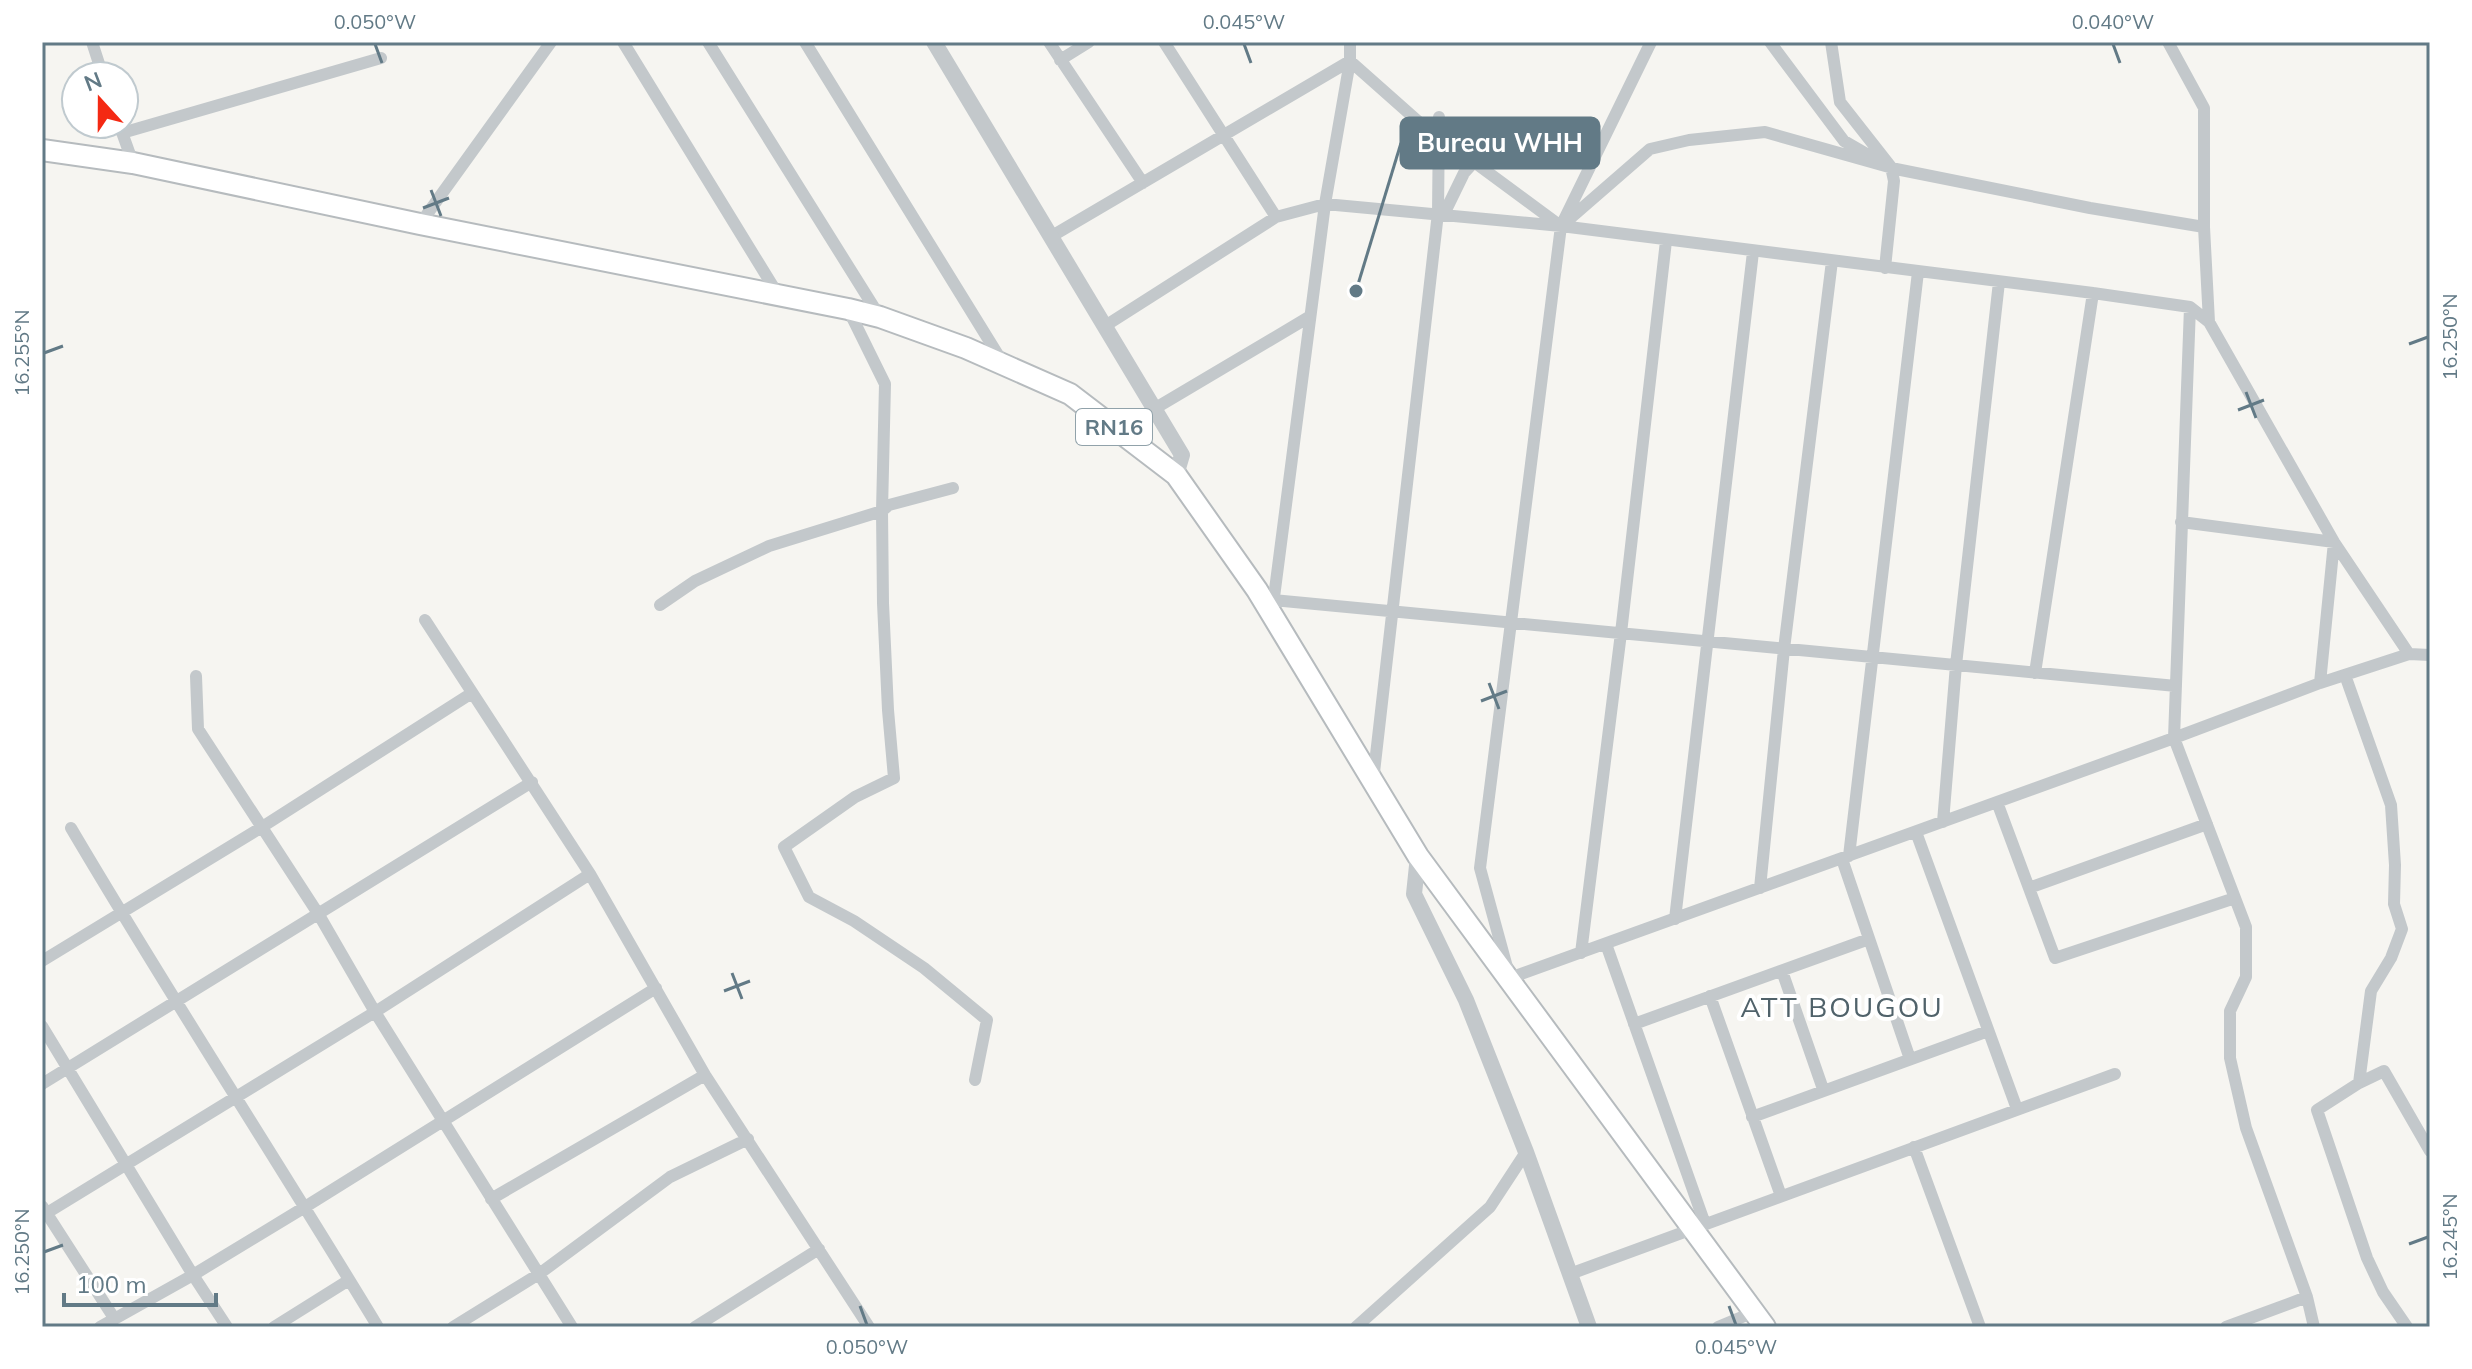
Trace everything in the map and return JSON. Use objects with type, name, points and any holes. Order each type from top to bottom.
[{"type":"main road","name":"RN16","points":[[42,150],[133,163],[848,309],[880,317],[966,348],[1070,394],[1176,475],[1257,590],[1273,607],[1418,856],[1698,1226],[1759,1320]]},
{"type":"street","points":[[420,224],[551,42]]},
{"type":"street","points":[[623,42],[777,293]]},
{"type":"street","points":[[708,42],[880,317]]},
{"type":"street","points":[[805,42],[1003,363]]},
{"type":"street","points":[[934,42],[1182,455],[1176,475]]},
{"type":"street","points":[[1049,42],[1143,183]]},
{"type":"street","points":[[1060,60],[1089,42]]},
{"type":"street","points":[[1164,42],[1276,217]]},
{"type":"street","points":[[1350,42],[1350,61],[1309,317],[1273,607],[1392,611],[2176,686]]},
{"type":"street","points":[[1651,42],[1561,226],[1480,868],[1510,978],[2320,683],[2409,654],[2430,655]]},
{"type":"street","points":[[1770,42],[1844,141],[1891,167]]},
{"type":"street","points":[[1831,42],[1840,102],[1891,167],[1894,181],[1885,268]]},
{"type":"street","points":[[2168,42],[2204,108],[2204,227],[2209,322]]},
{"type":"street","points":[[140,123],[381,58]]},
{"type":"street","points":[[1052,236],[1350,61]]},
{"type":"street","points":[[1350,61],[1438,139],[1561,226]]},
{"type":"street","points":[[1373,781],[1441,213],[1439,117]]},
{"type":"street","points":[[1561,226],[1650,149],[1689,140],[1765,132],[1891,167],[2090,208],[2204,227]]},
{"type":"street","points":[[124,140],[133,163]]},
{"type":"street","points":[[1441,213],[1464,173],[1474,162]]},
{"type":"street","points":[[1105,326],[1276,217],[1325,204],[1561,226],[2190,307],[2209,322],[2334,542],[2409,654]]},
{"type":"street","points":[[1581,953],[1666,241]]},
{"type":"street","points":[[1675,919],[1753,252]]},
{"type":"street","points":[[1760,888],[1784,649],[1832,261]]},
{"type":"street","points":[[1910,1059],[1869,939],[1846,857],[1918,272]]},
{"type":"street","points":[[1943,822],[1956,665],[1999,282]]},
{"type":"street","points":[[2035,673],[2093,293]]},
{"type":"street","points":[[2190,307],[2174,738],[2246,927],[2246,977],[2230,1011],[2230,1058],[2246,1128],[2307,1297],[2314,1327]]},
{"type":"street","points":[[848,309],[885,384],[882,511],[885,656],[894,778],[855,797],[784,847],[809,897],[854,921],[924,968],[987,1020],[975,1080]]},
{"type":"street","points":[[1154,409],[1309,317]]},
{"type":"street","points":[[660,605],[695,581],[769,546],[882,511],[889,505],[953,488]]},
{"type":"street","points":[[2181,522],[2334,542]]},
{"type":"street","points":[[2320,683],[2334,542]]},
{"type":"street","points":[[425,620],[590,874],[705,1075],[869,1327]]},
{"type":"street","points":[[2345,675],[2391,805],[2394,904],[2402,929],[2391,958],[2371,991],[2359,1083]]},
{"type":"street","points":[[196,676],[198,729],[319,915],[375,1012],[572,1327]]},
{"type":"street","points":[[42,961],[262,827],[472,693]]},
{"type":"street","points":[[42,1084],[532,782]]},
{"type":"street","points":[[1997,802],[2055,958],[2235,898]]},
{"type":"street","points":[[2029,888],[2207,824]]},
{"type":"street","points":[[71,828],[175,1003],[378,1327]]},
{"type":"street","points":[[1916,832],[2017,1109]]},
{"type":"street","points":[[1418,856],[1414,894],[1466,1000],[1526,1152],[1589,1327]]},
{"type":"street","points":[[114,1318],[44,1212],[375,1012],[590,874]]},
{"type":"street","points":[[1634,1024],[1869,939]]},
{"type":"street","points":[[1606,944],[1698,1226]]},
{"type":"street","points":[[1782,971],[1823,1089]]},
{"type":"street","points":[[100,1327],[305,1207],[656,988]]},
{"type":"street","points":[[1710,996],[1781,1196]]},
{"type":"street","points":[[42,1026],[227,1327]]},
{"type":"street","points":[[1752,1117],[1988,1031]]},
{"type":"street","points":[[2407,1327],[2383,1292],[2367,1258],[2317,1110],[2384,1071],[2430,1151]]},
{"type":"street","points":[[1570,1274],[2115,1074]]},
{"type":"street","points":[[491,1199],[705,1075]]},
{"type":"street","points":[[453,1327],[539,1274],[670,1177],[748,1139]]},
{"type":"street","points":[[1914,1147],[1980,1327]]},
{"type":"street","points":[[1356,1327],[1490,1207],[1526,1152]]},
{"type":"street","points":[[695,1327],[819,1249]]},
{"type":"street","points":[[274,1327],[349,1280]]},
{"type":"street","points":[[2226,1327],[2307,1297]]},
{"type":"street","points":[[1718,1327],[1759,1320]]},
{"type":"place","name":"Bureau WHH","points":[[1356,291]]},
{"type":"district","name":"ATT BOUGOU","points":[[1842,1006]]}]
